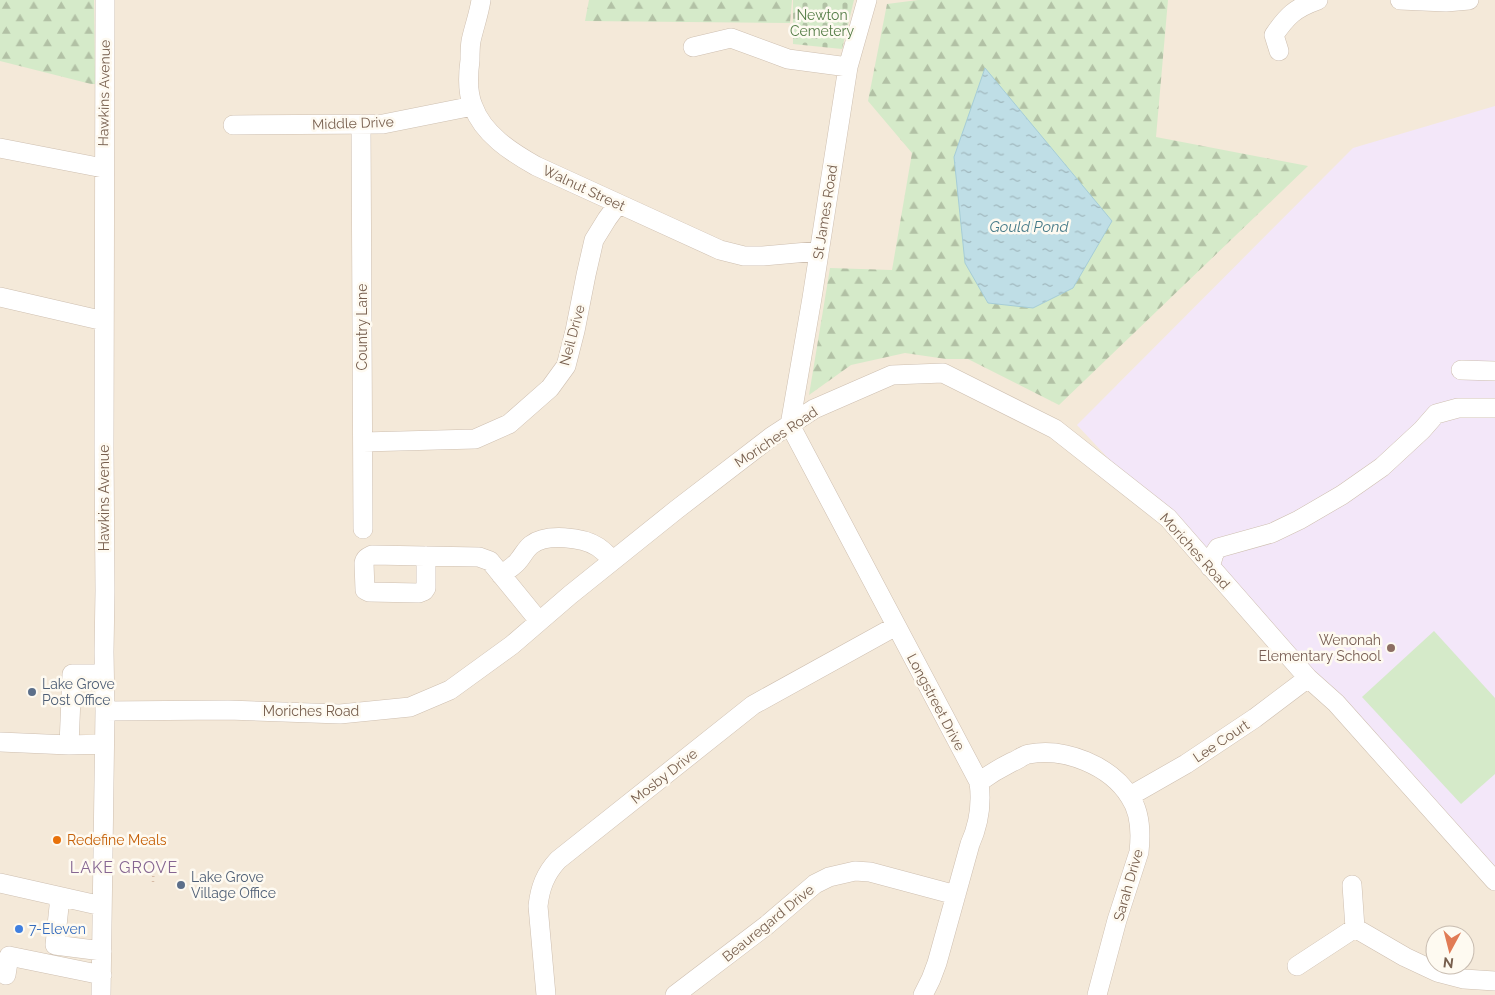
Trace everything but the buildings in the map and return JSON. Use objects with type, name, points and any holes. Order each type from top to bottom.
[{"type":"street","name":"Hawkins Avenue","points":[[102,995],[105,711],[105,0]]},
{"type":"street","name":"Walnut Street","points":[[481,0],[471,41],[470,92],[473,106],[480,120],[496,139],[514,154],[536,166],[720,250],[744,256],[819,251]]},
{"type":"street","name":"St James Road","points":[[790,425],[848,67],[867,0]]},
{"type":"street","points":[[1279,51],[1274,36],[1285,19],[1308,3],[1318,0]]},
{"type":"street","points":[[1400,0],[1446,2],[1469,0]]},
{"type":"street","points":[[693,47],[731,38],[788,59],[848,67]]},
{"type":"street","name":"Middle Drive","points":[[233,125],[383,124],[473,106]]},
{"type":"street","name":"Country Lane","points":[[361,124],[364,529]]},
{"type":"street","points":[[0,148],[104,168]]},
{"type":"street","name":"Neil Drive","points":[[363,442],[475,439],[509,424],[550,388],[566,366],[594,240],[618,204]]},
{"type":"street","points":[[0,296],[104,322]]},
{"type":"street","points":[[1461,370],[1495,371]]},
{"type":"street","name":"Moriches Road","points":[[105,711],[228,710],[340,714],[410,707],[450,690],[512,645],[613,560],[764,442],[814,410],[892,375],[943,374],[1055,429],[1168,518],[1308,678],[1336,703],[1495,881]]},
{"type":"street","points":[[1210,567],[1218,548],[1272,534],[1342,495],[1382,468],[1436,414],[1458,408],[1495,408]]},
{"type":"street","name":"Longstreet Drive","points":[[790,425],[979,782],[981,798],[976,832],[970,844],[931,979],[923,995]]},
{"type":"street","points":[[501,574],[519,561],[528,546],[542,539],[581,540],[598,547],[613,560]]},
{"type":"street","points":[[426,556],[479,557],[490,561],[540,621]]},
{"type":"street","name":"Mosby Drive","points":[[546,995],[538,906],[539,895],[548,870],[558,860],[753,706],[896,626]]},
{"type":"street","points":[[69,745],[72,674],[104,674]]},
{"type":"street","name":"Lee Court","points":[[1130,796],[1194,759],[1255,718],[1308,678]]},
{"type":"street","points":[[0,742],[69,745],[104,744]]},
{"type":"street","name":"Sarah Drive","points":[[979,782],[1004,766],[1029,754],[1058,754],[1095,765],[1108,772],[1130,796],[1139,820],[1140,843],[1097,995]]},
{"type":"street","name":"Beauregard Drive","points":[[675,995],[767,925],[815,884],[829,877],[855,871],[870,872],[956,895]]},
{"type":"street","points":[[0,883],[102,906]]},
{"type":"street","points":[[1352,885],[1355,928]]},
{"type":"street","points":[[60,897],[54,946],[102,951]]},
{"type":"street","points":[[1297,966],[1355,928]]},
{"type":"street","points":[[1355,928],[1437,972],[1464,979],[1495,981]]},
{"type":"street","points":[[6,975],[9,956],[78,979],[102,974]]},
{"type":"path","points":[[153,882],[154,862],[172,862]]},
{"type":"shaded area","points":[[0,0],[1495,0],[1495,995],[0,995]]},
{"type":"shaded area","name":"Wenonah Elementary School","points":[[1495,106],[1495,871],[1077,425],[1353,148]]},
{"type":"green space","points":[[0,0],[94,0],[95,84],[0,61]]},
{"type":"green space","points":[[589,0],[792,0],[790,23],[585,21]]},
{"type":"green space","name":"Newton Cemetery","points":[[793,0],[854,0],[842,49],[793,44]]},
{"type":"green space","points":[[918,0],[1168,0],[1156,137],[1308,166],[1059,405],[968,359],[946,359],[905,353],[851,365],[809,395],[830,268],[892,270],[912,153],[868,101],[887,4]]},
{"type":"green space","points":[[1434,631],[1495,698],[1495,774],[1461,804],[1362,697]]},
{"type":"water","name":"Gould Pond","points":[[985,68],[1112,221],[1073,288],[1033,308],[988,303],[965,263],[954,157]]},
{"type":"place","name":"Wenonah Elementary School","points":[[1391,648]]},
{"type":"place","name":"Lake Grove Post Office","points":[[32,692]]},
{"type":"place","name":"Redefine Meals","points":[[57,840]]},
{"type":"place","name":"Lake Grove Village Office","points":[[181,885]]},
{"type":"place","name":"7-Eleven","points":[[19,929]]},
{"type":"district","name":"LAKE GROVE","points":[[124,867]]}]
